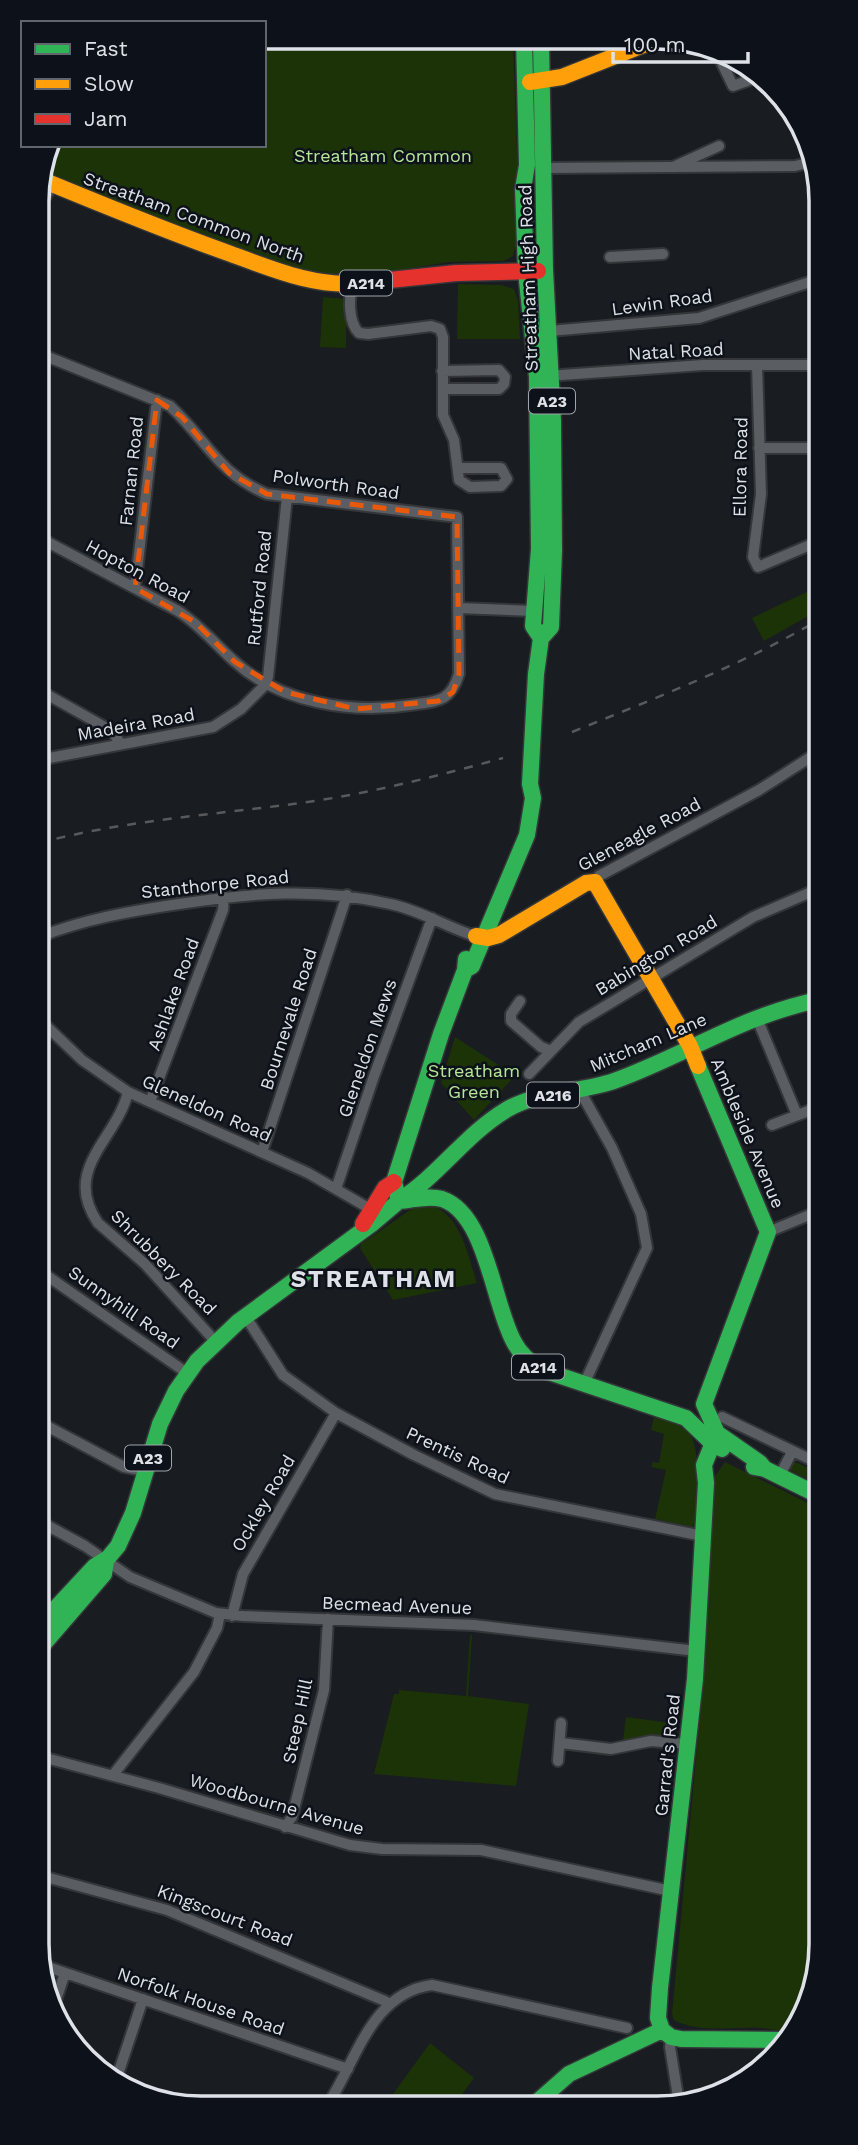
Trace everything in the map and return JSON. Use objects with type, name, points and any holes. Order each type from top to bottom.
[{"type":"main road","name":"Streatham High Road","points":[[360,1232],[385,1188],[394,1182],[441,1034],[465,970],[465,960],[497,908],[516,867],[532,805],[533,791],[530,784],[536,674],[541,638],[551,629],[555,505],[544,376],[526,272],[523,189],[527,165],[524,49]]},
{"type":"main road","name":"Streatham High Road","points":[[541,49],[545,271],[549,331],[544,376],[537,542],[539,549],[533,626],[541,638]]},
{"type":"main road","points":[[524,83],[561,78],[634,49]]},
{"type":"main road","name":"Streatham Common North","points":[[50,184],[172,233],[317,282],[352,284],[456,273],[545,271]]},
{"type":"main road","name":"Streatham High Road","points":[[479,937],[519,824],[525,789],[530,784]]},
{"type":"main road","name":"Gleneagle Road","points":[[479,937],[499,935],[586,883],[595,882]]},
{"type":"main road","name":"Ambleside Avenue","points":[[595,882],[691,1046],[768,1232],[711,1411]]},
{"type":"main road","points":[[497,908],[499,917],[514,924]]},
{"type":"main road","name":"Mitcham Lane","points":[[399,1201],[434,1177],[497,1116],[523,1103],[618,1080],[756,1016],[809,1002]]},
{"type":"main road","points":[[434,1177],[449,1202]]},
{"type":"main road","points":[[394,1182],[399,1201],[426,1197],[449,1202]]},
{"type":"main road","name":"Streatham High Road","points":[[49,1615],[95,1566],[106,1561],[121,1541],[136,1503],[157,1431],[187,1373],[215,1341],[399,1201]]},
{"type":"main road","name":"A214","points":[[449,1202],[469,1224],[479,1243],[503,1315],[514,1341],[526,1359],[540,1369],[686,1418],[752,1466],[809,1491]]},
{"type":"main road","points":[[686,1418],[711,1411],[718,1441]]},
{"type":"main road","name":"Garrad's Road","points":[[666,2034],[658,2018],[659,2002],[696,1651],[706,1483],[704,1465],[718,1441]]},
{"type":"main road","name":"A23","points":[[49,1638],[104,1574],[106,1561]]},
{"type":"main road","points":[[545,2096],[569,2074],[666,2034],[700,2040],[774,2040]]},
{"type":"street","points":[[723,64],[733,86],[750,80]]},
{"type":"street","points":[[672,167],[719,146]]},
{"type":"street","points":[[543,168],[804,164]]},
{"type":"street","points":[[610,257],[663,254]]},
{"type":"street","name":"Lewin Road","points":[[549,331],[699,318],[809,282]]},
{"type":"street","points":[[352,284],[351,315],[356,331],[368,334],[431,326],[440,329],[443,337],[443,415],[454,440],[459,468]]},
{"type":"street","name":"Polworth Road","points":[[49,357],[170,406],[229,473],[267,494],[457,517],[458,608]]},
{"type":"street","name":"Natal Road","points":[[544,376],[703,365],[809,365]]},
{"type":"street","name":"Ellora Road","points":[[757,365],[761,494],[753,557],[758,567],[809,545]]},
{"type":"street","points":[[442,371],[499,370],[505,380],[499,389],[444,389]]},
{"type":"street","name":"Farnan Road","points":[[135,588],[157,400]]},
{"type":"street","points":[[759,448],[809,448]]},
{"type":"street","name":"Rutford Road","points":[[265,682],[287,498]]},
{"type":"street","name":"Hopton Road","points":[[49,543],[195,622],[235,662],[265,682],[285,692],[356,709],[379,709],[438,701],[453,692],[459,674],[458,608]]},
{"type":"street","points":[[458,608],[534,611]]},
{"type":"street","name":"Madeira Road","points":[[49,758],[213,727],[241,709],[265,682]]},
{"type":"street","points":[[49,696],[112,731],[120,743]]},
{"type":"street","name":"Gleneagle Road","points":[[595,882],[599,876],[759,790],[809,757]]},
{"type":"street","name":"Stanthorpe Road","points":[[49,933],[104,916],[263,893],[347,895],[406,908],[479,937]]},
{"type":"street","name":"Babington Road","points":[[529,1074],[579,1022],[753,917],[809,893]]},
{"type":"street","name":"Bournevale Road","points":[[262,1152],[347,895]]},
{"type":"street","name":"Ashlake Road","points":[[150,1102],[223,911],[224,897]]},
{"type":"street","name":"Gleneldon Mews","points":[[336,1189],[432,918]]},
{"type":"street","points":[[520,1002],[511,1014],[511,1021],[541,1047],[551,1051]]},
{"type":"street","points":[[756,1016],[797,1115]]},
{"type":"street","name":"Gleneldon Road","points":[[49,1028],[82,1060],[128,1092],[308,1173],[372,1210]]},
{"type":"street","points":[[580,1091],[612,1148],[641,1214],[647,1248],[583,1384]]},
{"type":"street","name":"Shrubbery Road","points":[[128,1092],[89,1168],[86,1184],[90,1210],[99,1223],[168,1287],[215,1341]]},
{"type":"street","points":[[772,1125],[809,1111]]},
{"type":"street","points":[[768,1232],[809,1215]]},
{"type":"street","name":"Sunnyhill Road","points":[[49,1276],[187,1373]]},
{"type":"street","name":"Prentis Road","points":[[246,1317],[284,1376],[336,1413],[495,1494],[703,1536]]},
{"type":"street","points":[[711,1411],[792,1452],[809,1457]]},
{"type":"street","name":"Ockley Road","points":[[232,1616],[243,1574],[336,1413]]},
{"type":"street","points":[[49,1427],[124,1467],[144,1471]]},
{"type":"street","points":[[772,1473],[792,1452]]},
{"type":"street","name":"Becmead Avenue","points":[[49,1526],[85,1546],[130,1577],[220,1614],[474,1625],[696,1651]]},
{"type":"street","points":[[113,1775],[194,1672],[217,1628],[220,1614]]},
{"type":"street","name":"Steep Hill","points":[[285,1827],[292,1816],[324,1690],[328,1619]]},
{"type":"street","points":[[558,1761],[561,1723]]},
{"type":"street","points":[[561,1743],[611,1749],[651,1741],[687,1744]]},
{"type":"street","name":"Woodbourne Avenue","points":[[49,1759],[113,1775],[338,1842],[382,1849],[481,1850],[671,1891]]},
{"type":"street","name":"Kingscourt Road","points":[[49,1877],[167,1910],[267,1949],[389,2005]]},
{"type":"street","name":"Norfolk House Road","points":[[51,1968],[348,2069]]},
{"type":"street","points":[[58,1994],[65,1973]]},
{"type":"street","points":[[333,2096],[373,2023],[389,2005],[408,1991],[432,1985],[627,2028]]},
{"type":"street","points":[[119,2072],[143,1999]]},
{"type":"street","points":[[666,2034],[678,2095]]},
{"type":"highlighted area","points":[[157,400],[182,417],[229,473],[267,494],[457,517],[459,674],[453,692],[438,701],[356,709],[285,692],[235,662],[195,622],[135,588]]},
{"type":"green space","name":"Streatham Common","points":[[266,49],[513,49],[520,244],[515,248],[513,256],[504,261],[449,262],[370,275],[334,275],[298,269],[176,228],[51,175],[59,147],[266,147]]},
{"type":"green space","points":[[458,284],[501,285],[514,289],[518,300],[520,339],[457,339]]},
{"type":"green space","points":[[323,297],[346,299],[346,348],[320,347]]},
{"type":"green space","points":[[809,591],[809,616],[764,641],[752,618]]},
{"type":"green space","name":"Streatham Green","points":[[455,1037],[500,1066],[516,1067],[513,1078],[474,1120],[441,1083]]},
{"type":"green space","points":[[434,1206],[444,1212],[458,1229],[477,1283],[393,1300],[360,1248],[361,1244],[413,1208]]},
{"type":"green space","points":[[654,1417],[681,1427],[689,1433],[693,1441],[698,1479],[693,1527],[655,1519],[666,1470],[651,1467],[653,1462],[659,1463],[664,1434],[651,1430]]},
{"type":"green space","points":[[793,1461],[809,1468],[809,1480],[791,1471]]},
{"type":"green space","points":[[725,1462],[809,1504],[809,1954],[804,1983],[793,2011],[781,2031],[695,2027],[674,2020],[672,2014],[697,1747],[715,1476]]},
{"type":"green space","points":[[470,1635],[468,1696],[529,1704],[516,1786],[374,1774],[394,1694],[399,1694],[399,1690],[466,1696]]},
{"type":"green space","points":[[626,1717],[678,1724],[678,1731],[670,1737],[653,1735],[623,1741]]},
{"type":"green space","points":[[430,2043],[474,2078],[461,2096],[393,2094]]},
{"type":"railway","points":[[572,732],[727,667],[809,625]]},
{"type":"railway","points":[[49,840],[134,824],[346,796],[503,758]]},
{"type":"traffic: fast","points":[[524,49],[527,165],[523,189],[526,272],[537,377],[539,549],[533,626],[541,638]]},
{"type":"traffic: fast","points":[[465,970],[472,966],[527,835],[533,798],[530,784],[536,674],[541,638],[551,627],[554,551],[553,421],[545,270],[541,49]]},
{"type":"traffic: fast","points":[[399,1201],[394,1182],[441,1034],[465,970],[466,959]]},
{"type":"traffic: fast","points":[[400,1200],[427,1179],[478,1131],[518,1104],[614,1081],[739,1026],[809,1002]]},
{"type":"traffic: fast","points":[[698,1066],[768,1232],[704,1404],[717,1433],[765,1469]]},
{"type":"traffic: fast","points":[[399,1201],[442,1199],[457,1208],[469,1222],[487,1262],[514,1342],[522,1354],[536,1366],[686,1418],[722,1449]]},
{"type":"traffic: fast","points":[[49,1615],[95,1566],[108,1558],[118,1546],[133,1513],[160,1424],[176,1391],[197,1361],[238,1322],[399,1201]]},
{"type":"traffic: fast","points":[[662,2030],[658,2018],[660,1988],[695,1679],[706,1483],[704,1465],[717,1433]]},
{"type":"traffic: fast","points":[[754,1467],[765,1469],[809,1491]]},
{"type":"traffic: fast","points":[[49,1638],[104,1574],[106,1561]]},
{"type":"traffic: fast","points":[[662,2030],[671,2037],[681,2039],[774,2040]]},
{"type":"traffic: fast","points":[[544,2096],[569,2074],[662,2030]]},
{"type":"traffic: slow","points":[[530,82],[562,77],[633,49]]},
{"type":"traffic: slow","points":[[50,183],[278,271],[327,283],[361,283]]},
{"type":"traffic: slow","points":[[476,936],[488,938],[499,935],[586,883],[595,882],[690,1046],[698,1066]]},
{"type":"traffic: jam","points":[[361,283],[456,273],[538,271]]},
{"type":"traffic: jam","points":[[363,1224],[385,1188],[394,1182]]},
{"type":"district","name":"STREATHAM","points":[[374,1279]]}]
